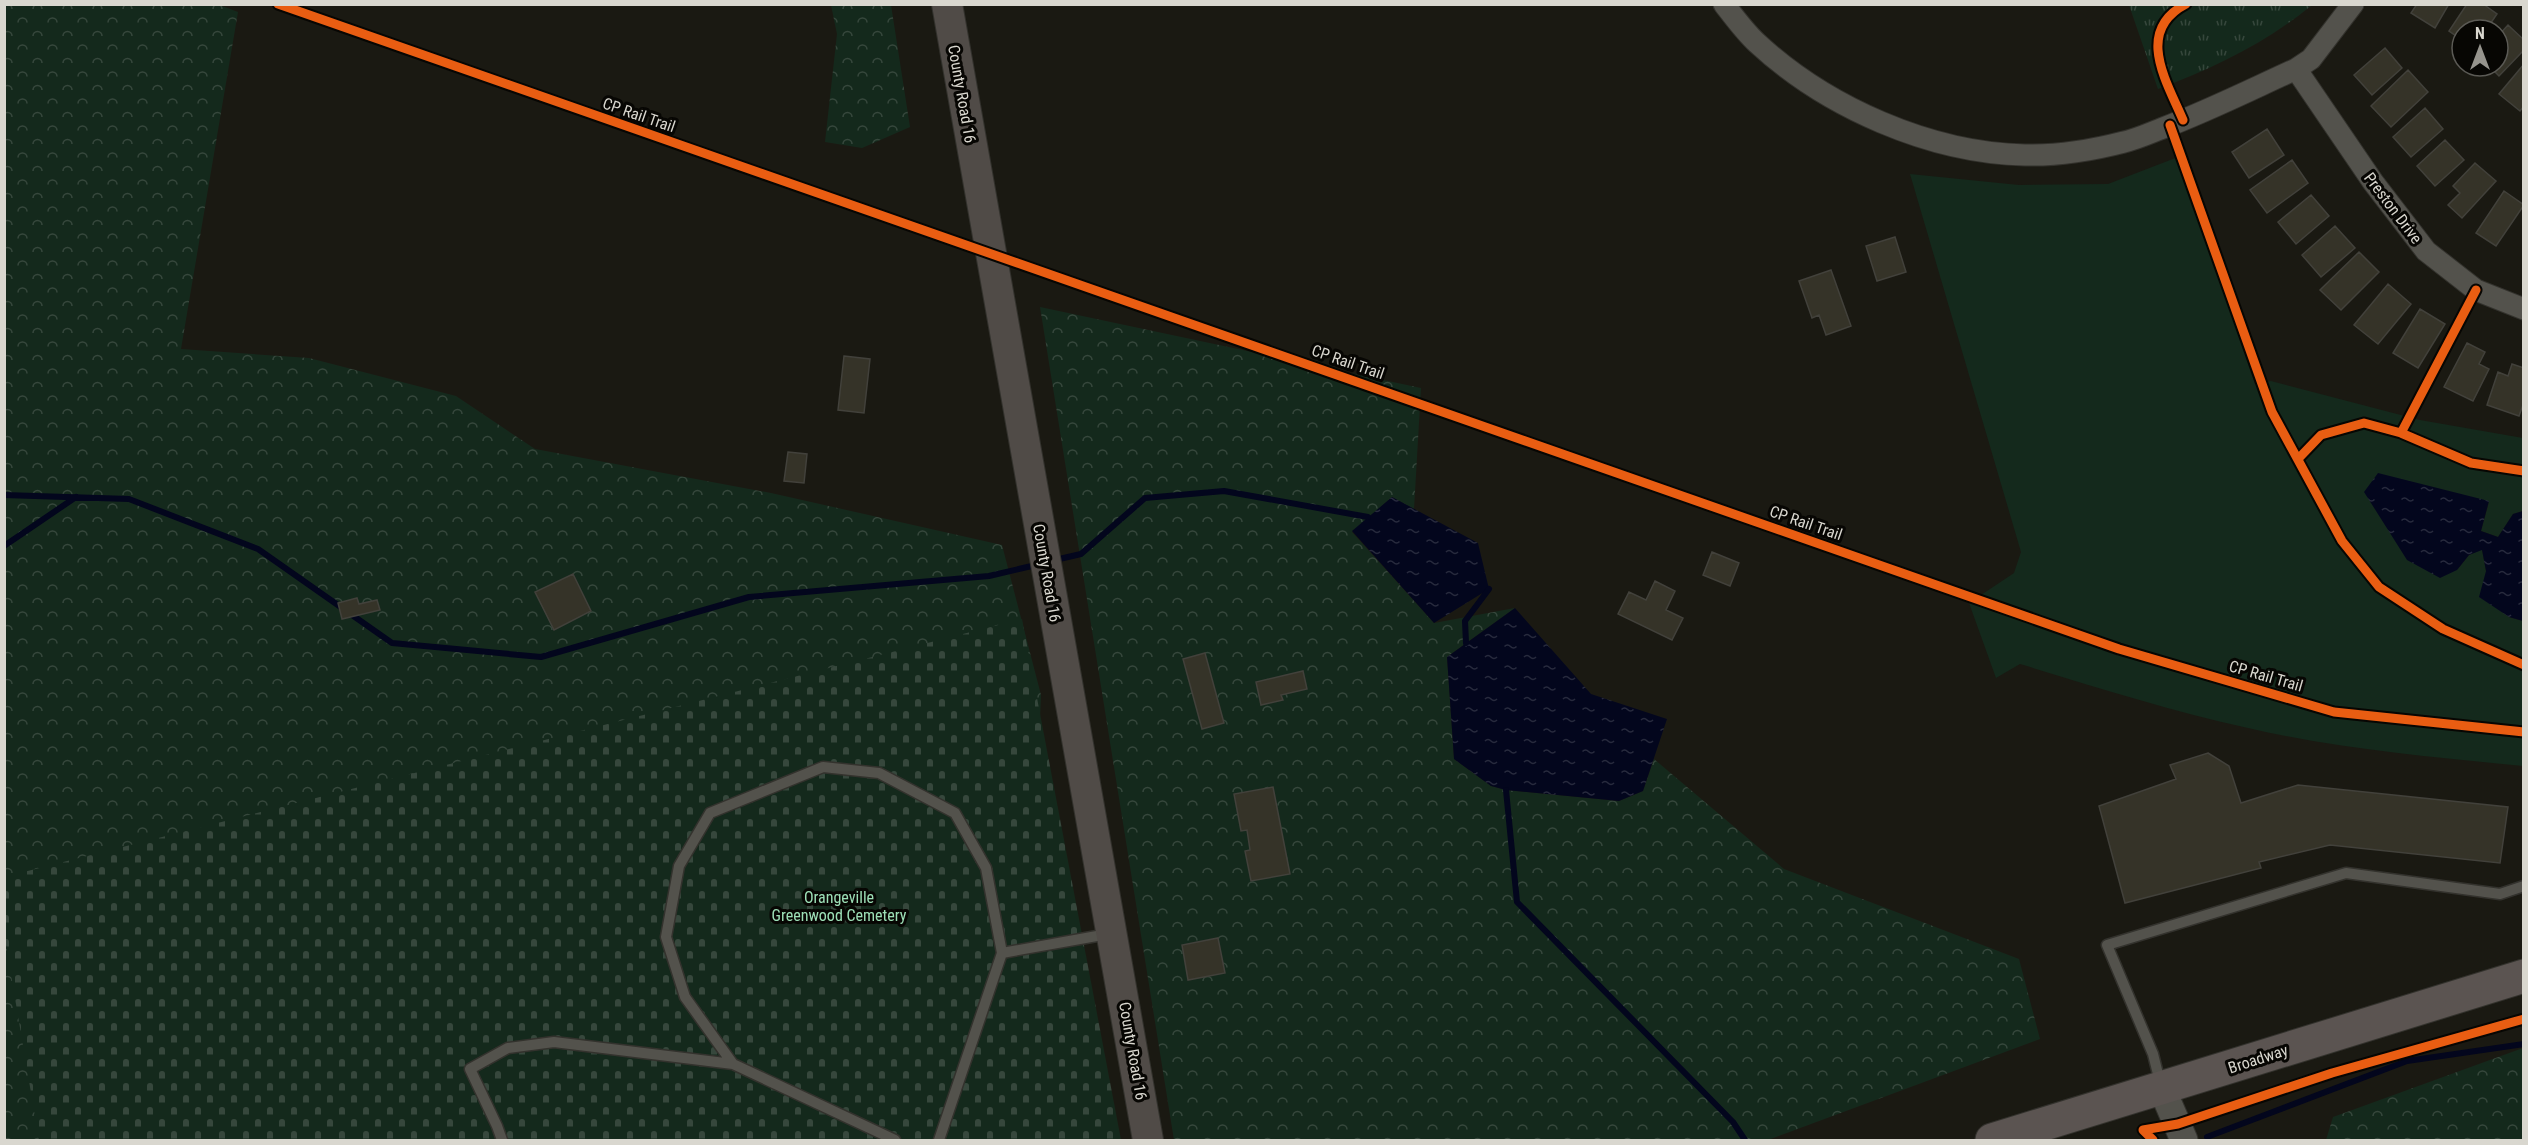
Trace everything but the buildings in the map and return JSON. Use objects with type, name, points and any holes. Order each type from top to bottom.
[{"type":"main road","name":"County Road 16","points":[[947,4],[1148,1140]]},
{"type":"main road","name":"Broadway","points":[[1992,1140],[2523,976]]},
{"type":"street","points":[[1724,4],[1756,42],[1809,83],[1850,108],[1909,133],[1960,147],[2025,155],[2081,150],[2127,142],[2194,116],[2296,69],[2311,59],[2353,4]]},
{"type":"street","name":"Preston Drive","points":[[2296,69],[2373,182],[2426,251],[2476,290],[2523,309]]},
{"type":"street","points":[[2162,1089],[2184,1140]]},
{"type":"lane","points":[[733,1064],[685,997],[666,937],[679,866],[710,813],[823,767],[879,772],[955,813],[986,868],[1002,953],[939,1140]]},
{"type":"lane","points":[[2162,1089],[2153,1054],[2107,945],[2346,873],[2500,894],[2523,886]]},
{"type":"lane","points":[[1002,953],[1112,933]]},
{"type":"lane","points":[[502,1140],[470,1069],[508,1047],[554,1042],[733,1064],[895,1140]]},
{"type":"green space","points":[[217,4],[238,12],[181,349],[309,358],[456,396],[535,449],[771,493],[1002,545],[1041,695],[1033,890],[491,1140],[6,1140],[4,5]]},
{"type":"green space","points":[[2129,4],[2312,5],[2258,43],[2158,89]]},
{"type":"green space","points":[[831,5],[891,5],[910,127],[862,148],[825,142],[837,34]]},
{"type":"green space","points":[[2178,157],[2255,384],[2271,381],[2420,420],[2523,438],[2523,511],[2513,514],[2498,537],[2481,531],[2489,502],[2457,570],[2469,555],[2482,549],[2486,571],[2509,617],[2523,621],[2523,766],[2385,752],[2316,742],[2162,706],[2020,664],[1996,678],[1969,603],[2014,573],[2021,552],[1910,174],[2019,185],[2108,184]]},
{"type":"green space","points":[[1040,307],[1421,388],[1414,509],[1392,497],[1352,532],[1434,623],[1515,608],[1447,657],[1454,759],[1491,786],[1506,790],[1619,801],[1643,791],[1654,759],[1784,869],[2019,959],[2040,1039],[1768,1140],[1174,1140]]},
{"type":"green space","name":"Orangeville Greenwood Cemetery","points":[[1022,619],[1121,1140],[39,1140],[5,939],[4,877]]},
{"type":"green space","points":[[2523,1048],[2523,1140],[2326,1140],[2333,1117]]},
{"type":"water","points":[[2378,473],[2489,501],[2481,531],[2498,537],[2513,514],[2523,511],[2523,621],[2509,617],[2479,597],[2486,571],[2482,550],[2469,555],[2457,570],[2440,578],[2407,560],[2364,492]]},
{"type":"water","points":[[1392,497],[1478,543],[1489,589],[1434,623],[1352,531]]},
{"type":"water","points":[[1515,608],[1591,694],[1667,719],[1643,791],[1619,801],[1506,790],[1491,786],[1454,759],[1447,657]]},
{"type":"waterway","points":[[1055,560],[1081,554],[1145,498],[1224,491],[1368,517]]},
{"type":"waterway","points":[[4,495],[129,499],[258,549],[392,643],[541,657],[749,597],[989,576],[1036,565]]},
{"type":"waterway","points":[[4,546],[76,497]]},
{"type":"waterway","points":[[1466,643],[1465,621],[1489,589]]},
{"type":"waterway","points":[[1506,790],[1517,902],[1733,1122],[1745,1140]]},
{"type":"waterway","points":[[2207,1137],[2407,1061],[2524,1044]]},
{"type":"cycle path","name":"CP Rail Trail","points":[[278,4],[2119,649],[2334,712],[2524,732]]},
{"type":"cycle path","points":[[2183,120],[2163,74],[2158,43],[2161,28],[2170,15],[2186,4]]},
{"type":"cycle path","points":[[2170,125],[2272,412],[2342,541],[2379,587],[2443,629],[2524,665]]},
{"type":"cycle path","points":[[2401,433],[2476,290]]},
{"type":"cycle path","points":[[2298,459],[2321,435],[2364,423],[2401,433],[2471,463],[2524,471]]},
{"type":"cycle path","points":[[2153,1140],[2143,1130],[2178,1124],[2332,1073],[2524,1019]]}]
